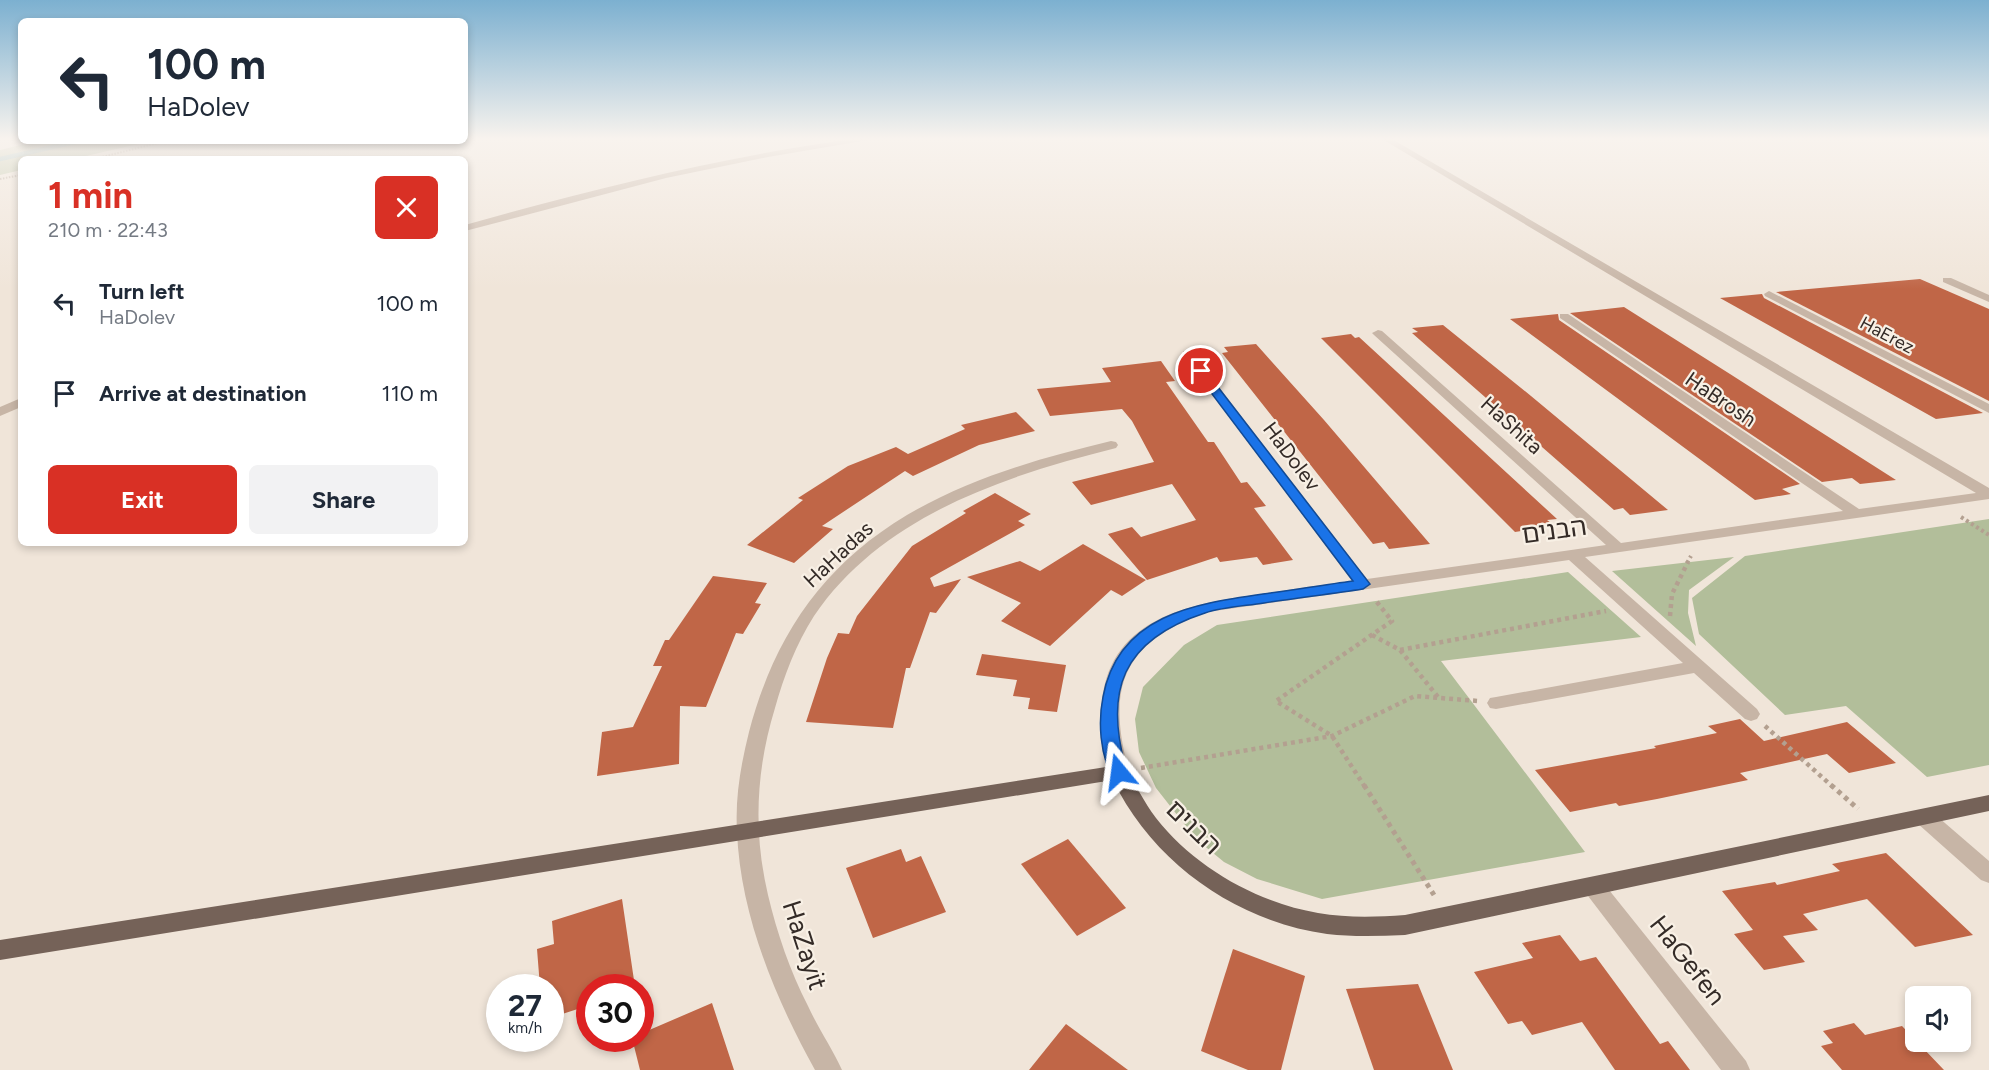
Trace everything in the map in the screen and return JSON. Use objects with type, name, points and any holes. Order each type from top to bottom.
[{"type":"main road","points":[[0,950],[1119,772]]},
{"type":"main road","name":"הבנים","points":[[1119,772],[1128,795],[1163,839],[1208,878],[1242,897],[1305,920],[1341,926],[1405,925],[1989,803]]},
{"type":"street","points":[[468,227],[613,189]]},
{"type":"street","points":[[1471,189],[1989,495]]},
{"type":"street","points":[[1947,280],[1989,299]]},
{"type":"street","name":"HaErez","points":[[1769,294],[1989,409]]},
{"type":"street","name":"HaBrosh","points":[[1564,316],[1857,514]]},
{"type":"street","name":"HaShita","points":[[1378,333],[1618,548]]},
{"type":"street","name":"HaDolev","points":[[1187,353],[1363,584]]},
{"type":"street","points":[[0,412],[18,403]]},
{"type":"street","name":"HaHadas","points":[[747,830],[750,774],[759,727],[772,688],[788,649],[806,616],[830,586],[885,537],[921,513],[980,485],[1026,467],[1111,445]]},
{"type":"street","name":"הבנים","points":[[1119,772],[1110,743],[1108,713],[1112,689],[1120,668],[1134,646],[1157,627],[1204,608],[1989,495]]},
{"type":"street","points":[[1572,554],[1751,714]]},
{"type":"street","points":[[1496,703],[1697,666]]},
{"type":"street","points":[[1924,817],[1989,874]]},
{"type":"street","name":"HaZayit","points":[[747,830],[755,880],[788,993],[829,1070]]},
{"type":"street","name":"HaGefen","points":[[1593,886],[1737,1070]]},
{"type":"path","points":[[1675,646],[1670,615],[1672,594],[1703,536]]},
{"type":"path","points":[[1363,584],[1392,621],[1276,701],[1332,736],[1448,916]]},
{"type":"path","points":[[1401,650],[1630,606]]},
{"type":"path","points":[[1372,635],[1401,650],[1439,698]]},
{"type":"path","points":[[1119,772],[1332,736],[1415,696],[1496,703]]},
{"type":"path","points":[[1751,714],[1878,827]]},
{"type":"green space","points":[[1989,519],[1989,765],[1927,777],[1846,706],[1785,715],[1699,634],[1692,598],[1745,556]]},
{"type":"green space","points":[[1734,557],[1689,590],[1688,613],[1696,646],[1612,571]]},
{"type":"green space","points":[[1568,572],[1641,637],[1441,661],[1585,852],[1322,899],[1257,879],[1224,862],[1196,839],[1156,788],[1139,752],[1135,719],[1143,687],[1184,645],[1217,625]]},
{"type":"building","points":[[1920,279],[1989,309],[1989,401],[1776,292]]},
{"type":"building","points":[[1762,294],[1764,298],[1983,413],[1936,419],[1720,298]]},
{"type":"building","points":[[1624,307],[1896,480],[1860,484],[1852,478],[1822,482],[1570,313]]},
{"type":"building","points":[[1558,314],[1559,320],[1800,484],[1782,489],[1791,494],[1755,500],[1510,319]]},
{"type":"building","points":[[1443,325],[1668,510],[1630,515],[1623,508],[1614,510],[1412,333],[1418,332],[1412,328]]},
{"type":"building","points":[[1351,334],[1355,338],[1359,337],[1557,519],[1547,520],[1555,526],[1515,532],[1321,338]]},
{"type":"building","points":[[1256,344],[1430,544],[1389,549],[1384,542],[1373,544],[1222,353],[1228,352],[1224,347]]},
{"type":"building","points":[[1161,361],[1175,381],[1166,382],[1208,442],[1214,442],[1241,483],[1247,482],[1266,506],[1254,508],[1293,560],[1263,565],[1257,557],[1220,562],[1217,557],[1147,580],[1108,534],[1132,527],[1141,537],[1196,520],[1172,484],[1091,505],[1072,482],[1154,462],[1132,421],[1122,409],[1050,416],[1037,389],[1111,382],[1102,368]]},
{"type":"building","points":[[1016,412],[1035,431],[979,445],[913,476],[905,471],[822,526],[833,529],[794,563],[747,545],[803,500],[798,498],[848,466],[896,447],[908,454],[965,429],[961,425]]},
{"type":"building","points":[[995,493],[1031,514],[1018,521],[1025,525],[930,578],[934,587],[961,579],[936,613],[930,612],[910,668],[906,668],[893,728],[806,722],[827,658],[838,633],[849,634],[857,616],[912,546],[966,513],[963,511]]},
{"type":"building","points":[[1083,544],[1146,580],[1122,596],[1111,590],[1050,646],[1001,621],[1021,603],[967,577],[1020,561],[1040,571]]},
{"type":"building","points":[[713,576],[767,583],[755,603],[761,604],[743,634],[736,633],[706,707],[680,706],[679,764],[597,776],[602,732],[633,727],[662,666],[653,666],[665,640],[669,640]]},
{"type":"building","points":[[982,654],[1066,665],[1057,712],[1028,709],[1030,698],[1013,696],[1017,680],[976,675]]},
{"type":"building","points":[[1740,719],[1764,741],[1847,722],[1896,763],[1849,773],[1827,754],[1740,773],[1748,780],[1619,806],[1616,803],[1570,812],[1535,770],[1656,748],[1654,746],[1717,733],[1708,726]]},
{"type":"building","points":[[1068,839],[1126,908],[1077,936],[1021,864]]},
{"type":"building","points":[[901,849],[906,862],[921,856],[946,912],[873,938],[846,868]]},
{"type":"building","points":[[1886,853],[1973,935],[1915,947],[1867,899],[1803,914],[1818,930],[1783,936],[1805,962],[1764,970],[1734,934],[1753,930],[1722,891],[1775,882],[1777,885],[1840,871],[1832,864]]},
{"type":"building","points":[[622,899],[633,974],[576,974],[576,1010],[564,1013],[564,974],[539,974],[537,949],[554,944],[552,921]]},
{"type":"building","points":[[1560,935],[1580,961],[1596,957],[1660,1044],[1668,1041],[1690,1070],[1615,1070],[1582,1022],[1532,1035],[1522,1021],[1508,1024],[1474,972],[1533,958],[1522,943]]},
{"type":"building","points":[[1233,949],[1305,976],[1281,1070],[1248,1070],[1201,1051]]},
{"type":"building","points":[[1418,984],[1453,1070],[1374,1070],[1346,989]]},
{"type":"building","points":[[712,1003],[734,1070],[640,1070],[636,1052],[654,1052],[654,1028]]},
{"type":"building","points":[[1854,1023],[1865,1035],[1902,1026],[1905,1029],[1905,1052],[1927,1052],[1944,1070],[1842,1070],[1821,1046],[1833,1043],[1823,1031]]},
{"type":"building","points":[[1066,1024],[1128,1070],[1029,1070]]},
{"type":"route","points":[[1119,772],[1110,743],[1108,713],[1112,689],[1120,668],[1134,646],[1157,627],[1179,616],[1204,608],[1363,584],[1201,371]]}]
